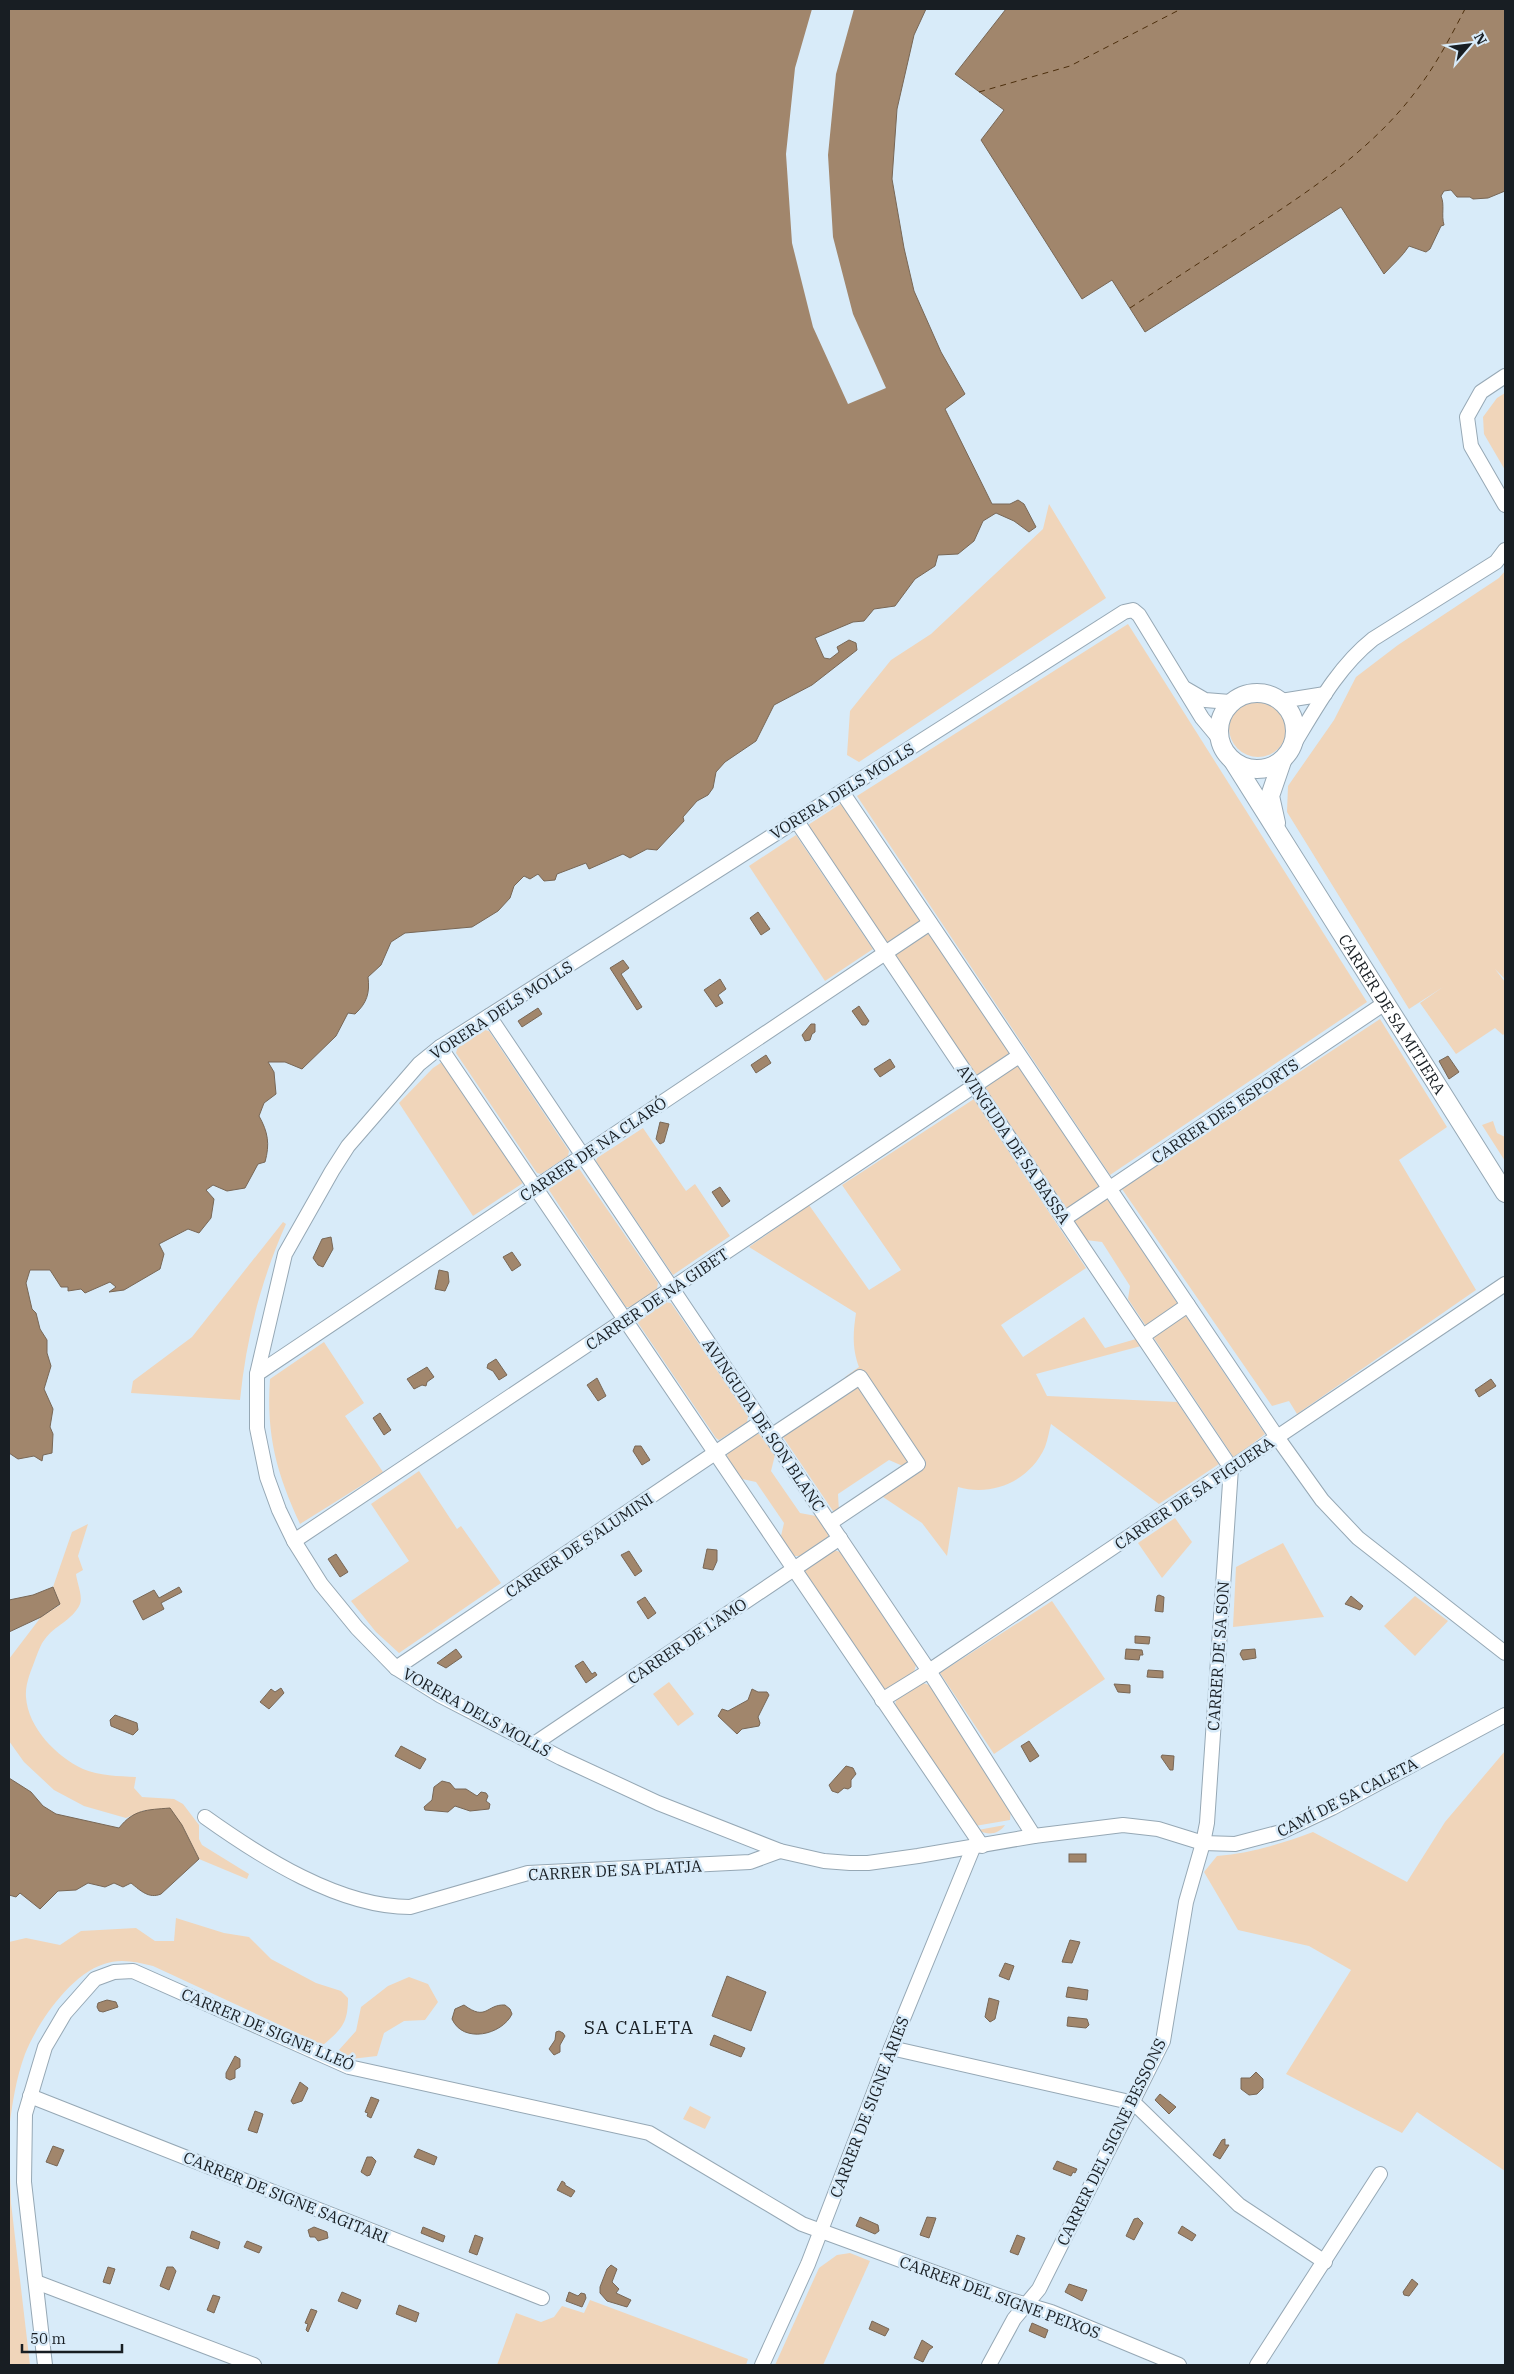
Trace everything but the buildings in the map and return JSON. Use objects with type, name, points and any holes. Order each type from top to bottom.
[{"type":"street","points":[[1505,376],[1482,392],[1467,417],[1471,446],[1505,505]]},
{"type":"street","points":[[1230,702],[1219,720],[1218,736],[1224,751],[1233,761],[1246,768],[1263,768],[1282,761],[1341,670],[1357,652],[1373,639],[1496,562],[1505,550]]},
{"type":"street","name":"VORERA DELS MOLLS","points":[[978,1847],[868,1863],[824,1861],[780,1851],[658,1803],[534,1744],[441,1696],[396,1668],[357,1628],[321,1584],[294,1541],[279,1510],[267,1477],[257,1428],[257,1374],[286,1254],[327,1179],[354,1138],[419,1064],[440,1047],[1124,612],[1133,610],[1139,615],[1202,718],[1218,736]]},
{"type":"street","points":[[1186,689],[1205,700],[1230,702],[1246,694],[1264,693],[1281,701],[1291,713],[1296,728],[1294,744]]},
{"type":"street","points":[[1281,701],[1325,694]]},
{"type":"street","name":"CARRER DE SA MITJERA","points":[[1233,761],[1505,1193]]},
{"type":"street","name":"CARRER DE SA MITJERA","points":[[1279,835],[1270,796],[1282,761]]},
{"type":"street","points":[[842,792],[1277,1437],[1322,1500],[1358,1538],[1505,1654]]},
{"type":"street","name":"AVINGUDA DE SA BASSA","points":[[796,820],[1231,1468]]},
{"type":"street","name":"CARRER DE NA CLARÓ","points":[[257,1374],[930,923]]},
{"type":"street","name":"CARRER DES ESPORTS","points":[[1064,1219],[1385,1003]]},
{"type":"street","name":"AVINGUDA DE SON BLANC","points":[[489,1016],[830,1522],[929,1671],[1034,1836]]},
{"type":"street","points":[[440,1047],[794,1569],[978,1847]]},
{"type":"street","name":"CARRER DE NA GIBET","points":[[294,1541],[1019,1056]]},
{"type":"street","name":"CARRER DE SA FIGUERA","points":[[882,1700],[929,1671],[1505,1284]]},
{"type":"street","points":[[1143,1336],[1188,1305]]},
{"type":"street","points":[[771,1436],[860,1377],[918,1464],[830,1522]]},
{"type":"street","name":"CARRER DE S'ALUMINI","points":[[396,1668],[761,1422]]},
{"type":"street","name":"CARRER DE SA SON","points":[[1204,1843],[1207,1823],[1231,1468]]},
{"type":"street","name":"CARRER DE L'AMO","points":[[534,1744],[840,1538]]},
{"type":"street","name":"CAMÍ DE SA CALETA","points":[[978,1847],[1034,1836],[1123,1825],[1158,1830],[1204,1843],[1235,1844],[1281,1832],[1332,1808],[1505,1715]]},
{"type":"street","name":"CARRER DE SA PLATJA","points":[[204,1817],[263,1857],[286,1869],[356,1899],[392,1907],[410,1907],[528,1873],[750,1862],[780,1851]]},
{"type":"street","name":"CARRER DEL SIGNE BESSONS","points":[[989,2365],[1014,2319],[1039,2289],[1164,2041],[1186,1902],[1204,1843]]},
{"type":"street","name":"CARRER DE SIGNE ÀRIES","points":[[762,2365],[820,2232],[891,2048],[978,1847]]},
{"type":"street","name":"CARRER DE SIGNE LLEÓ","points":[[45,2365],[24,2182],[25,2114],[45,2047],[65,2013],[95,1980],[114,1972],[133,1971],[349,2067],[649,2133],[770,2206],[820,2232]]},
{"type":"street","points":[[891,2048],[1134,2103],[1239,2205],[1325,2262]]},
{"type":"street","name":"CARRER DE SIGNE SAGITARI","points":[[30,2096],[542,2298]]},
{"type":"street","points":[[1257,2365],[1380,2174]]},
{"type":"street","name":"CARRER DEL SIGNE PEIXOS","points":[[820,2232],[1051,2312],[1179,2365]]},
{"type":"street","points":[[36,2282],[254,2365]]},
{"type":"shaded area","points":[[9,9],[926,9],[914,35],[897,109],[892,179],[904,248],[914,291],[941,352],[965,394],[945,409],[992,504],[1010,504],[1018,500],[1024,504],[1036,527],[1029,532],[1014,521],[996,513],[983,521],[974,541],[958,554],[938,555],[935,566],[915,579],[895,606],[874,609],[864,621],[853,622],[815,638],[824,658],[830,659],[839,652],[837,647],[849,640],[856,643],[857,650],[812,685],[774,705],[756,741],[725,762],[716,772],[713,788],[708,795],[697,801],[683,817],[684,821],[657,850],[647,849],[630,858],[623,854],[589,869],[586,863],[557,874],[555,880],[544,881],[538,874],[530,879],[524,876],[514,886],[510,898],[498,911],[472,927],[405,933],[391,942],[381,965],[368,977],[368,993],[365,1002],[355,1014],[348,1013],[336,1036],[302,1069],[285,1062],[268,1062],[274,1072],[276,1094],[264,1103],[259,1116],[267,1138],[265,1162],[258,1164],[245,1188],[227,1191],[213,1185],[206,1190],[214,1199],[211,1218],[199,1233],[188,1229],[159,1244],[164,1254],[160,1269],[124,1290],[109,1292],[116,1287],[110,1282],[85,1293],[81,1289],[68,1291],[68,1287],[61,1287],[50,1270],[30,1270],[26,1283],[32,1309],[36,1313],[40,1329],[47,1340],[47,1353],[51,1366],[44,1389],[53,1409],[50,1427],[53,1434],[52,1453],[43,1455],[42,1461],[34,1456],[18,1459],[9,1453]]},
{"type":"shaded area","points":[[1006,9],[1505,9],[1505,191],[1488,198],[1473,199],[1470,197],[1457,197],[1451,190],[1444,191],[1441,196],[1444,225],[1441,226],[1430,249],[1426,252],[1409,246],[1384,274],[1341,207],[1145,332],[1112,280],[1082,299],[981,140],[1004,110],[955,74]]},
{"type":"shaded area","points":[[1505,393],[1505,470],[1484,434],[1483,417],[1497,398]]},
{"type":"shaded area","points":[[1049,504],[1106,598],[859,762],[847,755],[850,711],[891,660],[931,634],[1043,529]]},
{"type":"shaded area","points":[[1505,571],[1505,979],[1495,969],[1505,982],[1505,1033],[1503,1035],[1495,1028],[1456,1054],[1420,1003],[1443,987],[1409,1009],[1287,812],[1288,786],[1334,720],[1356,677],[1398,645],[1499,578]]},
{"type":"shaded area","points":[[1128,624],[1367,1002],[1110,1175],[857,796]]},
{"type":"shaded area","points":[[1258,699],[1269,701],[1282,712],[1287,728],[1285,739],[1274,752],[1258,757],[1247,755],[1234,744],[1229,728],[1231,717],[1242,704]]},
{"type":"shaded area","points":[[842,803],[1265,1434],[1234,1458],[1128,1299],[1130,1286],[1102,1242],[1086,1240],[808,825]]},
{"type":"shaded area","points":[[796,835],[873,949],[825,981],[749,866]]},
{"type":"shaded area","points":[[758,912],[770,929],[761,935],[750,918]]},
{"type":"shaded area","points":[[623,960],[629,968],[621,974],[642,1007],[637,1010],[610,968]]},
{"type":"shaded area","points":[[720,979],[726,989],[718,995],[723,1003],[716,1007],[704,990]]},
{"type":"shaded area","points":[[859,1006],[869,1021],[866,1025],[862,1025],[852,1011]]},
{"type":"shaded area","points":[[538,1008],[542,1014],[522,1027],[518,1021]]},
{"type":"shaded area","points":[[1380,1019],[1447,1127],[1399,1160],[1476,1290],[1297,1414],[1289,1401],[1272,1406],[1122,1189]]},
{"type":"shaded area","points":[[811,1024],[815,1024],[815,1032],[810,1040],[805,1041],[802,1035]]},
{"type":"shaded area","points":[[485,1030],[489,1031],[569,1151],[568,1156],[541,1174],[537,1173],[456,1053],[458,1046]]},
{"type":"shaded area","points":[[766,1055],[771,1063],[756,1073],[751,1065]]},
{"type":"shaded area","points":[[1448,1056],[1459,1072],[1449,1079],[1439,1061]]},
{"type":"shaded area","points":[[890,1059],[895,1067],[880,1077],[874,1069]]},
{"type":"shaded area","points":[[442,1062],[523,1183],[473,1216],[399,1103],[433,1068]]},
{"type":"shaded area","points":[[974,1099],[1086,1268],[1001,1325],[1023,1357],[1084,1317],[1105,1348],[1136,1339],[1141,1346],[1036,1374],[1047,1396],[1177,1402],[1219,1464],[1159,1504],[1051,1424],[1045,1447],[1038,1459],[1020,1477],[1009,1484],[997,1488],[971,1490],[958,1487],[947,1556],[922,1523],[880,1495],[905,1467],[889,1460],[838,1494],[839,1512],[835,1514],[781,1434],[849,1389],[845,1377],[859,1367],[854,1340],[856,1313],[749,1247],[809,1205],[869,1290],[901,1270],[842,1185]]},
{"type":"shaded area","points":[[1493,1121],[1497,1133],[1505,1137],[1505,1161],[1482,1125]]},
{"type":"shaded area","points":[[660,1122],[669,1124],[664,1142],[660,1144],[656,1139]]},
{"type":"shaded area","points":[[643,1128],[686,1191],[695,1184],[730,1236],[673,1275],[596,1161],[597,1158]]},
{"type":"shaded area","points":[[578,1167],[658,1283],[657,1289],[631,1307],[626,1307],[549,1190],[550,1185]]},
{"type":"shaded area","points":[[720,1187],[730,1201],[722,1207],[712,1192]]},
{"type":"shaded area","points":[[283,1222],[286,1224],[269,1267],[256,1310],[246,1355],[240,1400],[131,1393],[133,1381],[192,1337]]},
{"type":"shaded area","points":[[331,1237],[333,1249],[323,1267],[318,1265],[313,1258],[322,1239]]},
{"type":"shaded area","points":[[512,1252],[521,1265],[512,1271],[503,1257]]},
{"type":"shaded area","points":[[439,1270],[448,1272],[449,1282],[445,1291],[435,1289]]},
{"type":"shaded area","points":[[664,1302],[671,1303],[748,1416],[747,1422],[719,1440],[638,1323],[640,1319]]},
{"type":"shaded area","points":[[324,1342],[364,1403],[345,1416],[383,1472],[300,1524],[285,1488],[275,1454],[270,1419],[270,1379]]},
{"type":"shaded area","points":[[496,1359],[507,1375],[499,1380],[493,1371],[487,1368],[488,1364]]},
{"type":"shaded area","points":[[427,1367],[434,1377],[427,1382],[426,1386],[422,1385],[414,1389],[407,1379]]},
{"type":"shaded area","points":[[597,1378],[606,1396],[598,1401],[587,1385]]},
{"type":"shaded area","points":[[1491,1379],[1496,1386],[1479,1397],[1475,1390]]},
{"type":"shaded area","points":[[380,1413],[391,1430],[384,1435],[373,1418]]},
{"type":"shaded area","points":[[755,1434],[759,1434],[775,1455],[771,1471],[800,1513],[816,1516],[828,1533],[828,1537],[800,1556],[793,1556],[781,1536],[784,1523],[756,1482],[742,1479],[727,1457],[728,1452]]},
{"type":"shaded area","points":[[635,1446],[641,1446],[650,1460],[642,1465],[633,1451]]},
{"type":"shaded area","points":[[419,1471],[457,1529],[461,1526],[501,1583],[399,1653],[376,1632],[351,1601],[409,1561],[371,1504]]},
{"type":"shaded area","points":[[1175,1518],[1192,1542],[1162,1578],[1138,1543]]},
{"type":"shaded area","points":[[88,1524],[78,1556],[83,1570],[76,1574],[80,1604],[68,1619],[53,1630],[43,1641],[26,1687],[28,1709],[32,1720],[54,1749],[73,1764],[96,1773],[136,1777],[134,1788],[142,1797],[174,1799],[183,1804],[199,1825],[199,1839],[202,1845],[249,1874],[247,1879],[199,1859],[182,1825],[145,1810],[126,1818],[84,1806],[54,1790],[24,1762],[9,1741],[9,1659],[41,1617],[60,1605],[53,1587],[72,1532]]},
{"type":"shaded area","points":[[1283,1543],[1324,1617],[1233,1627],[1236,1567]]},
{"type":"shaded area","points":[[707,1549],[717,1550],[717,1561],[713,1570],[703,1568]]},
{"type":"shaded area","points":[[834,1550],[840,1552],[916,1665],[914,1672],[887,1690],[883,1689],[805,1572],[807,1568]]},
{"type":"shaded area","points":[[629,1551],[642,1571],[635,1576],[621,1555]]},
{"type":"shaded area","points":[[336,1554],[348,1572],[340,1577],[328,1559]]},
{"type":"shaded area","points":[[53,1587],[60,1604],[41,1617],[9,1632],[9,1600],[33,1595]]},
{"type":"shaded area","points":[[179,1587],[182,1592],[161,1603],[164,1609],[143,1620],[133,1601],[154,1590],[159,1598]]},
{"type":"shaded area","points":[[1157,1596],[1164,1597],[1163,1612],[1155,1611]]},
{"type":"shaded area","points":[[1351,1596],[1363,1606],[1360,1610],[1345,1604]]},
{"type":"shaded area","points":[[1415,1596],[1448,1621],[1415,1656],[1384,1626]]},
{"type":"shaded area","points":[[645,1597],[656,1613],[648,1619],[637,1602]]},
{"type":"shaded area","points":[[1052,1601],[1105,1679],[994,1754],[940,1673]]},
{"type":"shaded area","points":[[1135,1636],[1150,1637],[1149,1644],[1135,1643]]},
{"type":"shaded area","points":[[456,1649],[462,1657],[446,1668],[437,1663]]},
{"type":"shaded area","points":[[1126,1649],[1142,1650],[1143,1655],[1140,1655],[1139,1660],[1125,1659]]},
{"type":"shaded area","points":[[1255,1649],[1256,1658],[1243,1660],[1240,1654],[1242,1650]]},
{"type":"shaded area","points":[[583,1661],[592,1674],[595,1672],[597,1675],[586,1683],[575,1666]]},
{"type":"shaded area","points":[[1148,1670],[1163,1671],[1163,1678],[1147,1677]]},
{"type":"shaded area","points":[[669,1682],[694,1714],[678,1726],[653,1694]]},
{"type":"shaded area","points":[[923,1683],[929,1685],[1011,1808],[1010,1820],[975,1826],[895,1706],[896,1700]]},
{"type":"shaded area","points":[[1114,1684],[1130,1685],[1130,1693],[1118,1692]]},
{"type":"shaded area","points":[[281,1688],[284,1693],[269,1709],[260,1702],[271,1689],[275,1692]]},
{"type":"shaded area","points":[[752,1689],[758,1692],[767,1692],[769,1695],[758,1717],[759,1726],[742,1729],[737,1734],[718,1716],[722,1709],[728,1711],[748,1700]]},
{"type":"shaded area","points":[[115,1715],[137,1723],[138,1730],[133,1735],[111,1726],[110,1720]]},
{"type":"shaded area","points":[[1029,1741],[1039,1756],[1030,1762],[1021,1746]]},
{"type":"shaded area","points":[[401,1746],[426,1759],[420,1769],[395,1756]]},
{"type":"shaded area","points":[[1505,1751],[1505,2171],[1417,2112],[1402,2133],[1286,2074],[1351,1970],[1309,1946],[1238,1930],[1204,1872],[1217,1856],[1242,1853],[1266,1847],[1313,1832],[1407,1882],[1445,1822]]},
{"type":"shaded area","points":[[1162,1755],[1174,1756],[1173,1770],[1170,1770],[1161,1757]]},
{"type":"shaded area","points":[[846,1766],[853,1768],[856,1774],[851,1780],[851,1787],[848,1789],[844,1788],[838,1793],[832,1791],[829,1785]]},
{"type":"shaded area","points":[[9,1778],[31,1792],[43,1806],[56,1814],[119,1828],[136,1814],[148,1810],[170,1808],[182,1825],[199,1859],[161,1894],[149,1895],[131,1883],[123,1887],[114,1883],[105,1887],[88,1883],[76,1890],[58,1891],[40,1909],[20,1893],[16,1897],[9,1895]]},
{"type":"shaded area","points":[[442,1781],[450,1783],[455,1789],[466,1789],[477,1796],[481,1792],[486,1793],[488,1796],[486,1801],[490,1804],[489,1809],[470,1811],[455,1806],[448,1812],[425,1810],[424,1807],[432,1800],[434,1787]]},
{"type":"shaded area","points":[[1005,1825],[993,1833],[978,1830]]},
{"type":"shaded area","points":[[1069,1854],[1086,1854],[1086,1862],[1069,1862]]},
{"type":"shaded area","points":[[176,1918],[224,1933],[249,1937],[271,1959],[316,1983],[341,1991],[348,1998],[347,2014],[343,2025],[323,2045],[153,1966],[135,1962],[110,1962],[91,1970],[67,1989],[38,2028],[25,2054],[19,2072],[9,2130],[9,1942],[26,1938],[60,1945],[81,1931],[136,1928],[155,1941],[174,1941]]},
{"type":"shaded area","points":[[1070,1940],[1080,1942],[1072,1963],[1062,1962]]},
{"type":"shaded area","points":[[1005,1963],[1014,1966],[1009,1980],[999,1976]]},
{"type":"shaded area","points":[[727,1976],[766,1992],[751,2031],[712,2016]]},
{"type":"shaded area","points":[[409,1977],[428,1984],[438,2002],[425,2020],[404,2021],[384,2033],[377,2056],[351,2059],[339,2050],[356,2031],[361,2007],[388,1986]]},
{"type":"shaded area","points":[[1068,1987],[1088,1990],[1087,2000],[1066,1997]]},
{"type":"shaded area","points":[[989,1998],[999,2001],[995,2019],[990,2022],[985,2017]]},
{"type":"shaded area","points":[[107,2000],[116,2002],[118,2007],[103,2012],[99,2011],[98,2003]]},
{"type":"shaded area","points":[[464,2005],[477,2012],[482,2012],[499,2005],[505,2005],[512,2014],[500,2027],[482,2034],[473,2034],[457,2027],[452,2019],[455,2009]]},
{"type":"shaded area","points":[[1068,2017],[1087,2019],[1089,2025],[1086,2028],[1067,2026]]},
{"type":"shaded area","points":[[559,2031],[565,2036],[560,2045],[560,2052],[554,2055],[549,2049],[555,2040],[556,2032]]},
{"type":"shaded area","points":[[714,2035],[745,2048],[741,2057],[710,2045]]},
{"type":"shaded area","points":[[235,2056],[240,2059],[240,2067],[235,2070],[235,2078],[230,2080],[226,2078],[226,2073]]},
{"type":"shaded area","points":[[1256,2072],[1263,2079],[1263,2088],[1257,2094],[1249,2095],[1241,2089],[1241,2078],[1250,2078]]},
{"type":"shaded area","points":[[300,2082],[308,2088],[302,2101],[293,2104],[291,2101]]},
{"type":"shaded area","points":[[1160,2094],[1176,2107],[1169,2114],[1155,2100]]},
{"type":"shaded area","points":[[371,2097],[379,2100],[371,2118],[365,2112]]},
{"type":"shaded area","points":[[690,2106],[711,2117],[705,2129],[683,2119]]},
{"type":"shaded area","points":[[255,2111],[263,2114],[257,2133],[248,2130]]},
{"type":"shaded area","points":[[1225,2139],[1225,2145],[1229,2145],[1220,2159],[1213,2155],[1222,2140]]},
{"type":"shaded area","points":[[9,2145],[11,2203],[30,2365],[9,2365]]},
{"type":"shaded area","points":[[53,2146],[64,2150],[57,2166],[46,2162]]},
{"type":"shaded area","points":[[418,2149],[437,2157],[434,2165],[414,2157]]},
{"type":"shaded area","points":[[367,2157],[372,2157],[376,2161],[370,2175],[367,2176],[361,2172]]},
{"type":"shaded area","points":[[1057,2161],[1077,2169],[1075,2173],[1073,2172],[1071,2176],[1053,2169]]},
{"type":"shaded area","points":[[562,2181],[575,2191],[571,2197],[557,2190]]},
{"type":"shaded area","points":[[860,2217],[878,2225],[879,2231],[875,2234],[856,2226]]},
{"type":"shaded area","points":[[927,2217],[936,2218],[929,2238],[920,2235]]},
{"type":"shaded area","points":[[1138,2218],[1143,2223],[1134,2240],[1126,2236],[1134,2219]]},
{"type":"shaded area","points":[[1182,2226],[1196,2235],[1192,2241],[1178,2233]]},
{"type":"shaded area","points":[[314,2227],[327,2232],[328,2238],[318,2241],[315,2237],[310,2237],[308,2230]]},
{"type":"shaded area","points":[[423,2227],[445,2236],[443,2242],[421,2233]]},
{"type":"shaded area","points":[[192,2231],[220,2242],[218,2249],[190,2238]]},
{"type":"shaded area","points":[[475,2235],[483,2238],[477,2255],[469,2252]]},
{"type":"shaded area","points":[[1017,2235],[1025,2238],[1018,2255],[1010,2252]]},
{"type":"shaded area","points":[[247,2241],[262,2247],[259,2253],[244,2247]]},
{"type":"shaded area","points":[[850,2253],[870,2261],[823,2365],[775,2365],[819,2268],[837,2255]]},
{"type":"shaded area","points":[[611,2265],[617,2269],[612,2282],[619,2289],[616,2293],[631,2300],[627,2307],[607,2301],[600,2293],[600,2287],[607,2269]]},
{"type":"shaded area","points":[[108,2267],[115,2269],[110,2284],[103,2282]]},
{"type":"shaded area","points":[[167,2267],[173,2267],[176,2271],[169,2290],[160,2286]]},
{"type":"shaded area","points":[[1412,2279],[1418,2284],[1409,2296],[1404,2295],[1403,2292]]},
{"type":"shaded area","points":[[1069,2284],[1087,2290],[1082,2301],[1065,2292]]},
{"type":"shaded area","points":[[342,2292],[361,2300],[357,2309],[338,2301]]},
{"type":"shaded area","points":[[569,2292],[578,2296],[581,2293],[585,2294],[586,2298],[582,2307],[566,2301]]},
{"type":"shaded area","points":[[213,2295],[220,2297],[214,2313],[207,2310]]},
{"type":"shaded area","points":[[590,2300],[748,2359],[746,2365],[497,2365],[516,2313],[541,2322],[554,2317],[562,2306],[584,2313]]},
{"type":"shaded area","points":[[399,2305],[419,2313],[416,2322],[396,2314]]},
{"type":"shaded area","points":[[311,2309],[317,2311],[308,2332],[306,2330],[308,2324],[305,2323]]},
{"type":"shaded area","points":[[872,2321],[889,2329],[885,2336],[869,2329]]},
{"type":"shaded area","points":[[1032,2323],[1048,2330],[1045,2338],[1029,2331]]},
{"type":"shaded area","points":[[922,2340],[933,2347],[929,2350],[923,2362],[914,2358]]},
{"type":"pier","points":[[812,9],[854,9],[836,74],[828,155],[833,237],[853,314],[886,388],[848,404],[813,327],[792,243],[786,154],[795,68]]},
{"type":"ferry route","points":[[979,92],[1070,66],[1181,9]]},
{"type":"ferry route","points":[[1130,308],[1292,202],[1361,150],[1401,109],[1426,78],[1465,9]]},
{"type":"district","name":"SA CALETA","points":[[639,2027]]}]
